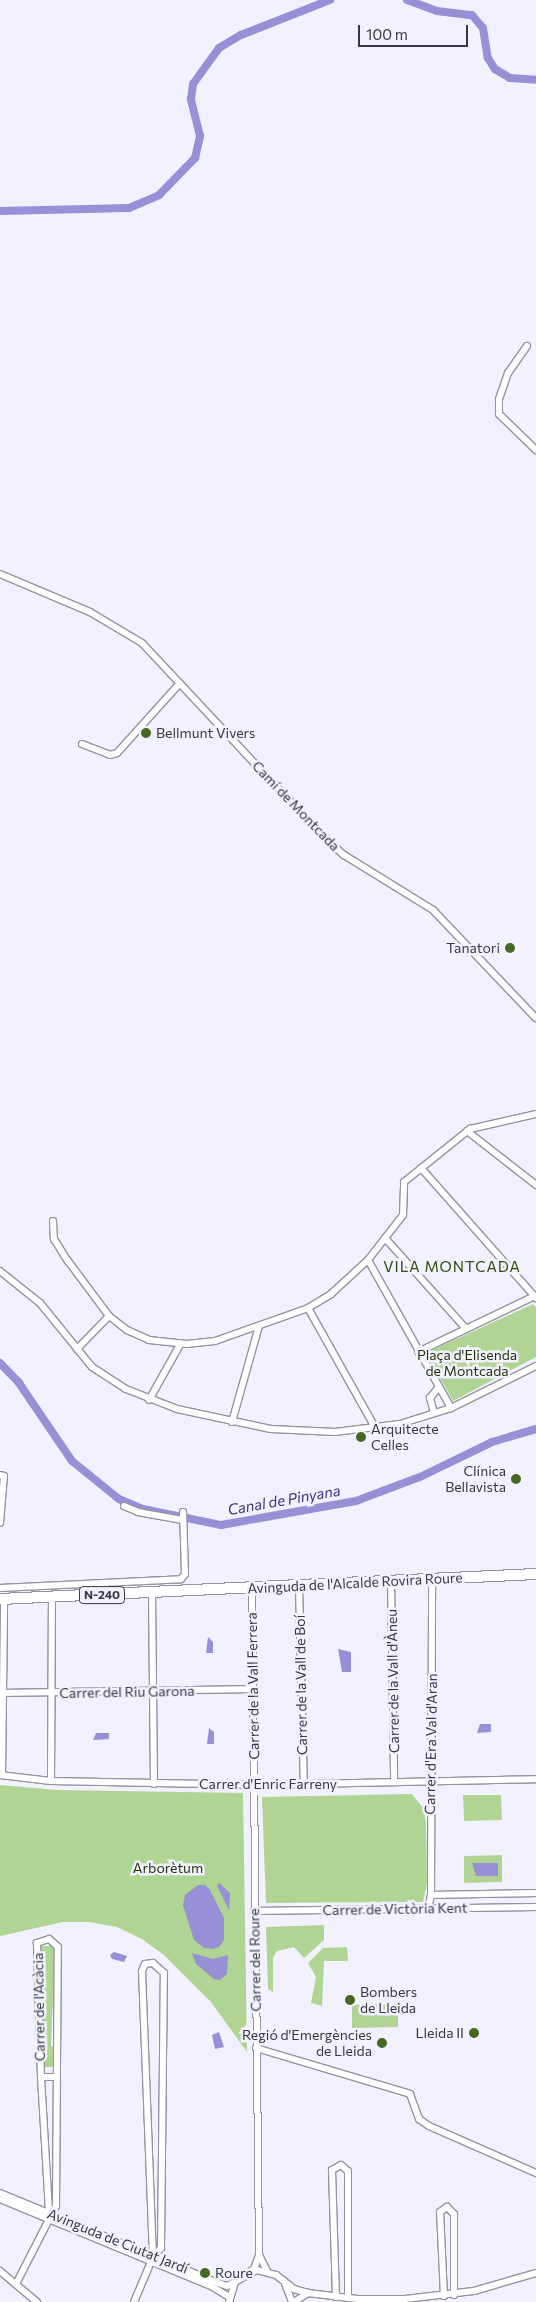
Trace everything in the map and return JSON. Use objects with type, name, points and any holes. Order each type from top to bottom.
[{"type":"main road","name":"Avinguda de l'Alcalde Rovira Roure","points":[[2,1599],[536,1574]]},
{"type":"street","points":[[527,346],[508,373],[498,399],[499,414],[536,450]]},
{"type":"street","name":"Camí de Montcada","points":[[0,574],[120,628],[142,643],[319,832],[344,855],[433,910],[536,1018]]},
{"type":"street","points":[[82,744],[110,756],[117,753],[180,683]]},
{"type":"street","points":[[53,1221],[54,1239],[109,1316],[137,1336],[181,1343],[215,1341],[308,1308],[331,1294],[368,1260],[403,1215],[404,1182],[467,1131],[481,1125],[536,1114]]},
{"type":"street","points":[[467,1131],[536,1185]]},
{"type":"street","points":[[418,1352],[535,1297],[421,1168]]},
{"type":"street","points":[[385,1238],[466,1329]]},
{"type":"street","points":[[368,1260],[451,1408]]},
{"type":"street","points":[[0,1272],[40,1303],[96,1370],[149,1400],[232,1422],[272,1430],[335,1432],[376,1429],[451,1408],[536,1366]]},
{"type":"street","points":[[308,1308],[376,1429]]},
{"type":"street","points":[[77,1349],[109,1316]]},
{"type":"street","points":[[232,1422],[259,1326]]},
{"type":"street","points":[[149,1400],[181,1343]]},
{"type":"street","points":[[434,1414],[430,1398],[439,1387]]},
{"type":"street","points":[[0,1523],[2,1475]]},
{"type":"street","points":[[124,1506],[138,1512],[182,1520]]},
{"type":"street","points":[[0,1588],[181,1579],[185,1574],[183,1512]]},
{"type":"street","name":"Carrer d'Era Val d'Aran","points":[[428,1910],[431,1895],[432,1579]]},
{"type":"street","points":[[154,1580],[174,1592]]},
{"type":"street","name":"Carrer de la Vall d'Àneu","points":[[391,1581],[394,1782]]},
{"type":"street","name":"Carrer de la Vall de Boí","points":[[299,1586],[304,1784]]},
{"type":"street","name":"Carrer de la Vall Ferrera","points":[[252,1588],[254,1785]]},
{"type":"street","points":[[152,1592],[154,1784]]},
{"type":"street","points":[[52,1597],[52,1781]]},
{"type":"street","points":[[1,1775],[2,1599]]},
{"type":"street","name":"Carrer del Riu Garona","points":[[1,1693],[52,1694],[253,1690]]},
{"type":"street","name":"Carrer d'Enric Farreny","points":[[1,1775],[52,1781],[254,1785],[536,1778]]},
{"type":"street","name":"Carrer del Roure","points":[[254,1785],[259,2254],[267,2271]]},
{"type":"street","name":"Carrer de Victòria Kent","points":[[431,1895],[536,1894]]},
{"type":"street","name":"Carrer de Victòria Kent","points":[[254,1911],[536,1907]]},
{"type":"street","name":"Carrer de l'Acàcia","points":[[16,2284],[48,2216],[56,2206],[58,1947],[48,1939],[37,1943],[48,2216]]},
{"type":"street","points":[[134,2302],[152,2259],[161,2248],[164,1973],[153,1963],[145,1964],[142,1971],[149,2113],[152,2259]]},
{"type":"street","points":[[256,2048],[410,2094],[419,2119],[429,2126],[536,2173]]},
{"type":"street","name":"Carrer de l'Acàcia","points":[[41,2077],[56,2077]]},
{"type":"street","points":[[149,2113],[162,2112]]},
{"type":"street","points":[[336,2297],[332,2170],[341,2165],[348,2171],[348,2298]]},
{"type":"street","name":"Avinguda de Ciutat Jardí","points":[[0,2193],[48,2216]]},
{"type":"street","name":"Avinguda de Ciutat Jardí","points":[[0,2199],[48,2216],[152,2259],[216,2288],[229,2299]]},
{"type":"street","points":[[444,2296],[440,2212],[447,2207],[454,2214],[454,2295]]},
{"type":"street","points":[[229,2299],[236,2282],[254,2269],[259,2254]]},
{"type":"street","name":"Avinguda de Ciutat Jardí","points":[[152,2259],[226,2286],[236,2282]]},
{"type":"street","points":[[0,2271],[37,2302]]},
{"type":"street","points":[[248,2273],[267,2271],[294,2289],[308,2293],[348,2298],[454,2295],[536,2273]]},
{"type":"street","points":[[284,2281],[293,2302],[308,2293]]},
{"type":"green space","name":"Plaça d'Elisenda de Montcada","points":[[533,1304],[536,1307],[536,1357],[453,1401],[426,1353]]},
{"type":"green space","name":"Arborètum","points":[[0,1785],[57,1790],[243,1793],[247,2052],[211,2002],[164,1955],[142,1939],[117,1927],[89,1922],[63,1922],[0,1936]]},
{"type":"green space","points":[[412,1794],[423,1808],[426,1823],[427,1883],[423,1902],[266,1903],[262,1797]]},
{"type":"green space","points":[[463,1795],[501,1795],[502,1820],[464,1821]]},
{"type":"green space","points":[[502,1855],[502,1882],[464,1883],[464,1856]]},
{"type":"green space","points":[[324,1925],[324,1940],[304,1958],[294,1947],[277,1951],[273,1958],[273,1992],[268,1989],[266,1927]]},
{"type":"green space","points":[[40,1946],[55,1946],[51,2046],[54,2047],[54,2067],[44,2067],[44,1971],[41,1971]]},
{"type":"green space","points":[[347,1947],[348,1961],[324,1961],[322,2006],[311,2003],[316,1977],[308,1963],[323,1948]]},
{"type":"green space","points":[[398,2004],[398,2027],[352,2028],[352,2005]]},
{"type":"shaded area","points":[[208,1637],[213,1642],[213,1653],[206,1653]]},
{"type":"shaded area","points":[[338,1649],[351,1652],[351,1672],[342,1672]]},
{"type":"shaded area","points":[[480,1724],[491,1724],[491,1732],[477,1733]]},
{"type":"shaded area","points":[[209,1728],[214,1732],[214,1744],[207,1744]]},
{"type":"shaded area","points":[[96,1733],[109,1733],[109,1739],[93,1740]]},
{"type":"shaded area","points":[[472,1863],[498,1863],[498,1876],[476,1876]]},
{"type":"shaded area","points":[[219,1883],[230,1893],[229,1910],[217,1886]]},
{"type":"shaded area","points":[[198,1885],[205,1885],[210,1890],[224,1918],[224,1940],[219,1947],[213,1949],[204,1948],[194,1940],[183,1905],[185,1895]]},
{"type":"shaded area","points":[[114,1952],[127,1956],[124,1962],[112,1959],[110,1955]]},
{"type":"shaded area","points":[[192,1953],[213,1959],[228,1955],[227,1974],[220,1980],[214,1979],[196,1964]]},
{"type":"shaded area","points":[[219,2032],[224,2047],[215,2049],[212,2035]]},
{"type":"waterway","name":"Canal de Pinyana","points":[[0,211],[129,208],[159,195],[195,158],[200,136],[191,99],[193,84],[219,48],[241,35],[330,0]]},
{"type":"waterway","name":"Canal de Pinyana","points":[[407,0],[437,11],[472,15],[483,28],[488,58],[495,69],[510,78],[536,80]]},
{"type":"waterway","name":"Canal de Pinyana","points":[[0,1363],[19,1383],[72,1461],[119,1499],[143,1509],[221,1525],[356,1501],[420,1477],[492,1442],[536,1429]]},
{"type":"place","name":"Bellmunt Vivers","points":[[146,733]]},
{"type":"place","name":"Tanatori","points":[[510,948]]},
{"type":"place","name":"Arquitecte Celles","points":[[361,1437]]},
{"type":"place","name":"Clínica Bellavista","points":[[516,1479]]},
{"type":"place","name":"Bombers de Lleida","points":[[350,2000]]},
{"type":"place","name":"Lleida II","points":[[474,2033]]},
{"type":"place","name":"Regió d'Emergències de Lleida","points":[[382,2043]]},
{"type":"place","name":"Roure","points":[[205,2273]]},
{"type":"district","name":"VILA MONTCADA","points":[[452,1267]]}]
